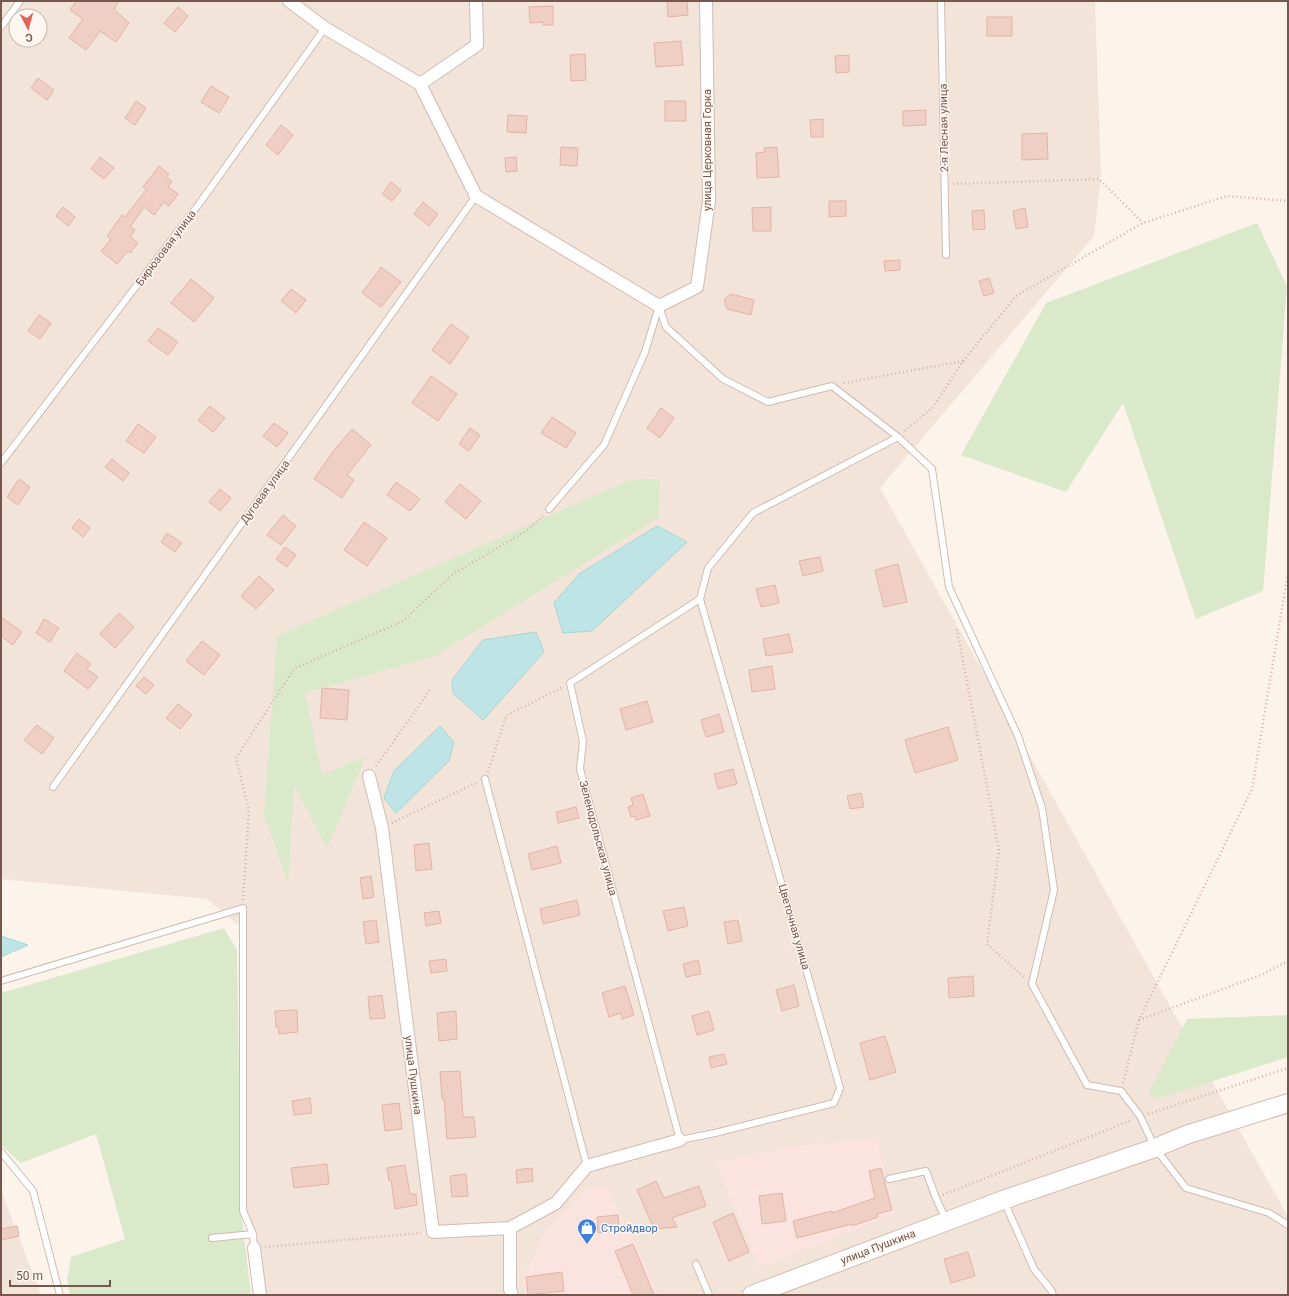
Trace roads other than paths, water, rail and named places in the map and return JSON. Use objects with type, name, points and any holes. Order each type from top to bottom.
[{"type":"main road","name":"улица Пушкина","points":[[752,1295],[1003,1200],[1155,1148],[1186,1135],[1288,1103]]},
{"type":"street","points":[[290,1],[325,28],[420,84],[476,196],[659,306]]},
{"type":"street","points":[[420,84],[477,44],[476,1]]},
{"type":"street","name":"улица Церковная Горка","points":[[659,306],[697,287],[709,201],[706,1]]},
{"type":"street","name":"улица Пушкина","points":[[369,776],[382,828],[433,1232],[510,1228]]},
{"type":"street","points":[[512,1295],[510,1289],[510,1228],[556,1203],[587,1166],[680,1140]]},
{"type":"street","points":[[254,1248],[260,1295]]},
{"type":"lane","points":[[1,27],[20,1]]},
{"type":"lane","name":"2-я Лесная улица","points":[[941,1],[946,255]]},
{"type":"lane","name":"Бирюзовая улица","points":[[1,463],[199,204],[325,28]]},
{"type":"lane","name":"Дуговая улица","points":[[53,787],[476,196]]},
{"type":"lane","points":[[659,306],[666,327],[723,379],[768,402],[832,386],[898,437],[932,469],[949,587],[1018,736],[1042,808],[1054,890],[1032,984],[1087,1085],[1121,1092],[1140,1116],[1155,1148],[1186,1188],[1269,1213],[1288,1225]]},
{"type":"lane","points":[[549,509],[604,444],[645,352],[659,306]]},
{"type":"lane","points":[[700,599],[708,568],[753,513],[898,437]]},
{"type":"lane","name":"Зеленодольская улица","points":[[680,1140],[580,769],[583,741],[570,683],[700,599]]},
{"type":"lane","name":"Цветочная улица","points":[[680,1140],[715,1133],[834,1103],[840,1088],[700,599]]},
{"type":"lane","points":[[485,779],[587,1166]]},
{"type":"lane","points":[[1,981],[243,908],[243,1211],[253,1234],[254,1248]]},
{"type":"lane","points":[[1,1152],[33,1191],[60,1295]]},
{"type":"lane","points":[[889,1179],[926,1171],[936,1198],[947,1221]]},
{"type":"lane","points":[[1003,1200],[1034,1269],[1051,1290],[1053,1295]]},
{"type":"lane","points":[[212,1238],[253,1234]]},
{"type":"lane","points":[[696,1264],[709,1295]]},
{"type":"water","points":[[657,526],[687,542],[592,631],[563,633],[554,603],[579,574]]},
{"type":"water","points":[[536,632],[544,652],[483,720],[453,693],[452,680],[483,640]]},
{"type":"water","points":[[440,726],[454,742],[449,761],[396,813],[384,798],[394,771]]},
{"type":"water","points":[[1,936],[28,945],[1,957]]},
{"type":"place","name":"Стройдвор","points":[[587,1245]]}]
